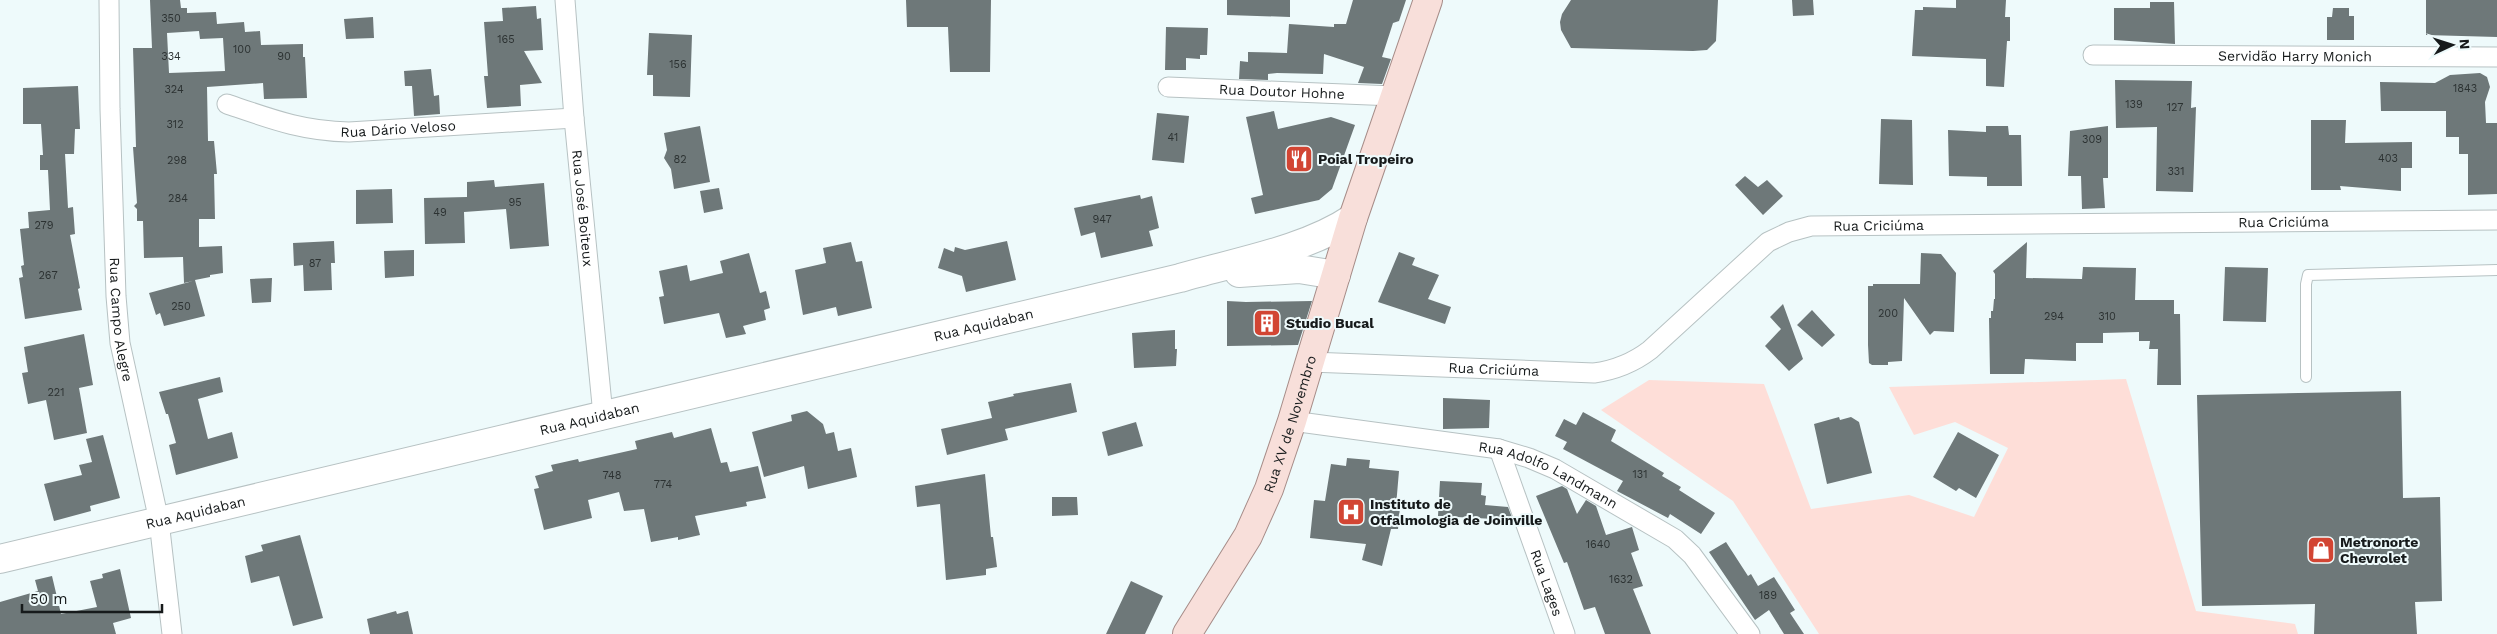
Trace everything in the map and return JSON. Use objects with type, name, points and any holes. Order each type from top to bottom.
[{"type":"main road","name":"Rua XV de Novembro","points":[[1187,634],[1256,520],[1292,421],[1353,218],[1428,0]]},
{"type":"street","name":"Rua Campo Alegre","points":[[109,0],[110,118],[120,343],[159,521],[172,634]]},
{"type":"street","name":"Rua José Boiteux","points":[[565,0],[574,118],[603,415]]},
{"type":"street","name":"Servidão Harry Monich","points":[[2094,55],[2497,57]]},
{"type":"street","name":"Rua Doutor Hohne","points":[[1168,87],[1394,96]]},
{"type":"street","name":"Rua Dário Veloso","points":[[228,104],[284,124],[324,131],[359,131],[574,118]]},
{"type":"street","name":"Rua Aquidaban","points":[[0,559],[1180,278],[1311,240],[1334,231],[1353,218]]},
{"type":"street","name":"Rua Criciúma","points":[[1310,362],[1594,373],[1612,370],[1639,359],[1650,350],[1768,242],[1789,232],[1811,226],[2497,220]]},
{"type":"street","name":"Rua Aquidaban","points":[[1180,278],[1300,269],[1336,275]]},
{"type":"street","name":"Rua Adolfo Landmann","points":[[1292,421],[1499,449],[1555,469],[1675,539],[1692,555],[1750,634]]},
{"type":"street","name":"Rua Lages","points":[[1499,449],[1565,634]]},
{"type":"lane","points":[[2306,377],[2306,284],[2308,275],[2497,270]]},
{"type":"shaded area","points":[[2126,379],[2196,611],[2295,624],[2298,634],[1819,634],[1733,501],[1601,410],[1649,380],[1764,384],[1811,509],[1909,495],[1974,517],[2008,448],[1955,422],[1914,435],[1889,387]]},
{"type":"building","points":[[150,0],[180,0],[181,8],[187,8],[187,13],[216,12],[217,24],[244,22],[245,32],[260,31],[261,45],[303,44],[307,98],[264,99],[263,83],[207,87],[208,141],[214,141],[217,174],[214,174],[215,219],[199,219],[199,247],[222,246],[223,273],[195,280],[205,316],[164,326],[160,313],[156,315],[149,293],[193,281],[184,283],[183,257],[144,258],[143,221],[137,221],[137,209],[134,206],[137,203],[133,147],[136,147],[133,48],[152,48]],"holes":[[[199,31],[200,39],[223,38],[225,71],[169,73],[167,33]]]},
{"type":"building","points":[[906,0],[991,0],[990,72],[950,72],[948,27],[907,27]]},
{"type":"building","points":[[1227,0],[1290,0],[1290,17],[1227,15]]},
{"type":"building","points":[[1353,0],[1406,0],[1399,21],[1393,23],[1382,57],[1391,59],[1382,84],[1358,83],[1364,67],[1324,54],[1323,74],[1277,73],[1268,74],[1268,80],[1239,79],[1240,61],[1248,62],[1248,52],[1287,53],[1289,24],[1334,27],[1334,24],[1346,24]]},
{"type":"building","points":[[1571,0],[1718,0],[1716,41],[1707,50],[1693,51],[1571,48],[1561,30],[1560,22],[1562,14]]},
{"type":"building","points":[[1792,0],[1813,0],[1814,15],[1793,16]]},
{"type":"building","points":[[1956,0],[2006,0],[2005,17],[2010,17],[2010,41],[2007,41],[2004,87],[1986,86],[1986,59],[1912,56],[1915,10],[1923,10],[1923,7],[1956,8]]},
{"type":"building","points":[[2426,0],[2497,0],[2497,37],[2426,35]]},
{"type":"building","points":[[2150,2],[2174,2],[2175,44],[2114,40],[2114,8],[2150,8]]},
{"type":"building","points":[[536,6],[537,19],[541,18],[543,50],[524,51],[542,83],[520,85],[521,106],[487,108],[484,76],[488,76],[484,22],[503,21],[502,8]]},
{"type":"building","points":[[2333,8],[2349,8],[2349,16],[2354,16],[2354,40],[2327,40],[2327,17],[2332,17]]},
{"type":"building","points":[[373,17],[374,38],[346,39],[344,19]]},
{"type":"building","points":[[1166,27],[1208,28],[1207,55],[1200,55],[1200,59],[1186,58],[1186,70],[1165,70]]},
{"type":"building","points":[[649,33],[692,35],[690,97],[653,96],[653,75],[647,75]]},
{"type":"building","points":[[431,69],[434,96],[439,95],[440,114],[414,116],[412,86],[405,86],[404,71]]},
{"type":"building","points":[[2480,73],[2487,77],[2490,87],[2485,102],[2486,123],[2497,123],[2497,194],[2468,195],[2468,154],[2459,154],[2459,137],[2446,137],[2446,111],[2381,111],[2380,82],[2435,83],[2450,75]]},
{"type":"building","points":[[2115,80],[2192,81],[2191,108],[2196,107],[2193,192],[2156,191],[2157,127],[2116,128]]},
{"type":"building","points":[[78,86],[80,129],[75,129],[74,154],[65,154],[68,208],[73,207],[75,234],[70,235],[80,288],[78,289],[82,310],[25,319],[19,278],[23,277],[21,266],[24,265],[20,229],[29,228],[28,212],[50,210],[48,170],[40,170],[40,155],[43,155],[41,124],[23,124],[23,88]]},
{"type":"building","name":"Poial Tropeiro","points":[[1274,111],[1278,129],[1331,117],[1355,125],[1332,189],[1319,200],[1255,214],[1251,198],[1263,195],[1246,117]]},
{"type":"building","points":[[1157,113],[1189,116],[1184,163],[1152,160]]},
{"type":"building","points":[[1881,119],[1912,120],[1913,185],[1879,184]]},
{"type":"building","points":[[2311,120],[2346,120],[2345,143],[2412,142],[2412,168],[2401,168],[2401,191],[2340,186],[2341,190],[2311,190]]},
{"type":"building","points":[[700,126],[710,182],[674,189],[671,169],[664,158],[667,150],[664,133]]},
{"type":"building","points":[[1986,126],[2008,126],[2009,135],[2021,135],[2022,186],[1987,186],[1987,177],[1949,176],[1948,130],[1986,132]]},
{"type":"building","points":[[2108,126],[2108,178],[2103,178],[2105,208],[2082,209],[2081,176],[2068,176],[2070,131]]},
{"type":"building","points":[[1745,176],[1758,187],[1767,180],[1783,196],[1763,215],[1735,185]]},
{"type":"building","points":[[494,180],[495,187],[544,183],[549,246],[510,249],[506,209],[464,212],[465,243],[425,244],[424,198],[467,197],[467,182]]},
{"type":"building","points":[[719,188],[723,209],[704,213],[700,191]]},
{"type":"building","points":[[392,189],[393,223],[356,224],[356,190]]},
{"type":"building","points":[[1140,195],[1141,199],[1152,196],[1159,228],[1149,231],[1153,246],[1101,258],[1095,232],[1081,236],[1074,208]]},
{"type":"building","points":[[334,241],[335,263],[331,263],[332,290],[304,291],[303,265],[294,266],[293,243]]},
{"type":"building","points":[[1007,241],[1016,280],[966,292],[962,276],[938,268],[944,248],[954,252],[955,247],[965,250]]},
{"type":"building","points":[[851,242],[856,262],[862,261],[872,308],[838,316],[836,307],[803,315],[795,270],[826,263],[823,248]]},
{"type":"building","points":[[2027,242],[2026,278],[2082,279],[2083,267],[2136,268],[2135,300],[2174,300],[2174,314],[2180,314],[2181,385],[2157,385],[2158,349],[2149,349],[2150,341],[2139,341],[2139,332],[2103,333],[2103,343],[2076,343],[2076,361],[2025,359],[2024,374],[1990,374],[1989,318],[1991,318],[1995,299],[1995,274],[1993,271]]},
{"type":"building","points":[[414,250],[414,276],[385,278],[384,251]]},
{"type":"building","points":[[1399,252],[1415,258],[1412,265],[1439,275],[1428,299],[1451,307],[1445,324],[1378,302]]},
{"type":"building","points":[[749,253],[760,293],[766,291],[770,308],[764,310],[766,320],[743,326],[746,334],[726,338],[719,313],[664,324],[659,297],[664,296],[659,271],[687,265],[690,281],[723,273],[720,261]]},
{"type":"building","points":[[1921,253],[1941,254],[1956,273],[1954,332],[1934,331],[1930,335],[1904,298],[1902,361],[1888,362],[1888,365],[1872,365],[1869,363],[1868,345],[1868,286],[1873,286],[1873,284],[1920,284]]},
{"type":"building","points":[[2225,267],[2268,268],[2266,322],[2223,321]]},
{"type":"building","points":[[272,278],[271,302],[252,303],[250,279]]},
{"type":"building","name":"Studio Bucal","points":[[1227,301],[1312,301],[1298,345],[1227,346]]},
{"type":"building","points":[[1783,304],[1803,359],[1789,371],[1765,346],[1781,329],[1770,317]]},
{"type":"building","points":[[1812,310],[1835,335],[1822,347],[1797,325]]},
{"type":"building","points":[[1175,330],[1176,366],[1134,368],[1132,333]]},
{"type":"building","points":[[84,334],[93,385],[79,388],[87,433],[54,440],[46,400],[28,404],[22,373],[28,372],[24,347]]},
{"type":"building","points":[[220,377],[223,392],[198,399],[208,439],[232,432],[238,458],[176,475],[169,445],[176,443],[168,414],[166,414],[159,392]]},
{"type":"building","points":[[1071,383],[1077,412],[1005,429],[1008,440],[947,455],[941,429],[992,418],[988,402],[1014,396],[1013,394]]},
{"type":"building","name":"Metronorte Chevrolet","points":[[2401,391],[2403,498],[2440,497],[2442,601],[2415,602],[2417,634],[2314,634],[2315,604],[2202,606],[2197,395]]},
{"type":"building","points":[[1443,398],[1490,400],[1489,428],[1443,429]]},
{"type":"building","points":[[807,411],[823,424],[826,434],[834,432],[838,451],[851,448],[857,477],[808,489],[804,466],[764,477],[752,432],[792,421],[791,415]]},
{"type":"building","points":[[1583,412],[1616,430],[1611,441],[1664,473],[1662,476],[1681,487],[1679,490],[1715,513],[1701,534],[1670,514],[1668,518],[1617,491],[1623,481],[1563,449],[1567,442],[1555,436],[1564,419],[1576,425]]},
{"type":"building","points":[[1839,417],[1840,420],[1851,417],[1859,422],[1872,473],[1827,484],[1814,424]]},
{"type":"building","points":[[1136,422],[1143,446],[1108,456],[1102,432]]},
{"type":"building","points":[[711,428],[721,463],[727,462],[730,472],[758,466],[766,498],[746,502],[747,506],[695,516],[700,535],[678,540],[678,537],[651,542],[644,509],[624,511],[619,492],[588,500],[592,518],[544,530],[534,489],[539,488],[535,476],[553,471],[551,465],[578,459],[579,462],[637,449],[635,441],[672,432],[674,438]]},
{"type":"building","points":[[1958,432],[1999,455],[1976,498],[1959,488],[1956,491],[1933,477]]},
{"type":"building","points":[[103,435],[120,498],[90,506],[91,511],[54,521],[44,484],[82,475],[79,465],[92,462],[86,439]]},
{"type":"building","points":[[1347,458],[1370,460],[1369,468],[1399,471],[1396,506],[1400,507],[1398,529],[1391,529],[1382,566],[1362,560],[1366,544],[1310,538],[1314,500],[1325,501],[1331,464],[1346,466]]},
{"type":"building","points":[[985,474],[991,537],[993,537],[997,567],[986,569],[986,575],[946,580],[940,504],[917,507],[915,486]]},
{"type":"building","points":[[1440,481],[1482,483],[1481,495],[1486,496],[1485,505],[1508,507],[1513,520],[1438,516]]},
{"type":"building","points":[[1562,486],[1567,489],[1577,514],[1586,500],[1596,506],[1606,535],[1632,527],[1639,550],[1631,553],[1643,586],[1633,589],[1651,634],[1605,634],[1595,607],[1584,610],[1567,562],[1564,563],[1536,496]]},
{"type":"building","points":[[1052,497],[1077,497],[1078,515],[1052,516]]},
{"type":"building","points":[[300,535],[323,618],[293,626],[279,576],[251,583],[245,556],[263,551],[261,545]]},
{"type":"building","points":[[1726,542],[1748,576],[1751,574],[1758,586],[1774,577],[1795,610],[1790,613],[1804,634],[1784,634],[1769,610],[1755,620],[1709,552]]},
{"type":"building","points":[[120,569],[131,618],[113,623],[116,634],[0,634],[0,602],[38,591],[35,580],[52,576],[61,614],[97,607],[90,581],[103,578],[102,574]]},
{"type":"building","points":[[1131,581],[1163,596],[1145,634],[1106,634]]},
{"type":"building","points":[[396,611],[397,614],[408,611],[413,634],[370,634],[367,619]]},
{"type":"place","name":"Poial Tropeiro","points":[[1299,159]]},
{"type":"place","name":"Studio Bucal","points":[[1267,323]]},
{"type":"place","name":"Instituto de Otfalmologia de Joinville","points":[[1351,512]]},
{"type":"place","name":"Metronorte Chevrolet","points":[[2321,550]]}]
